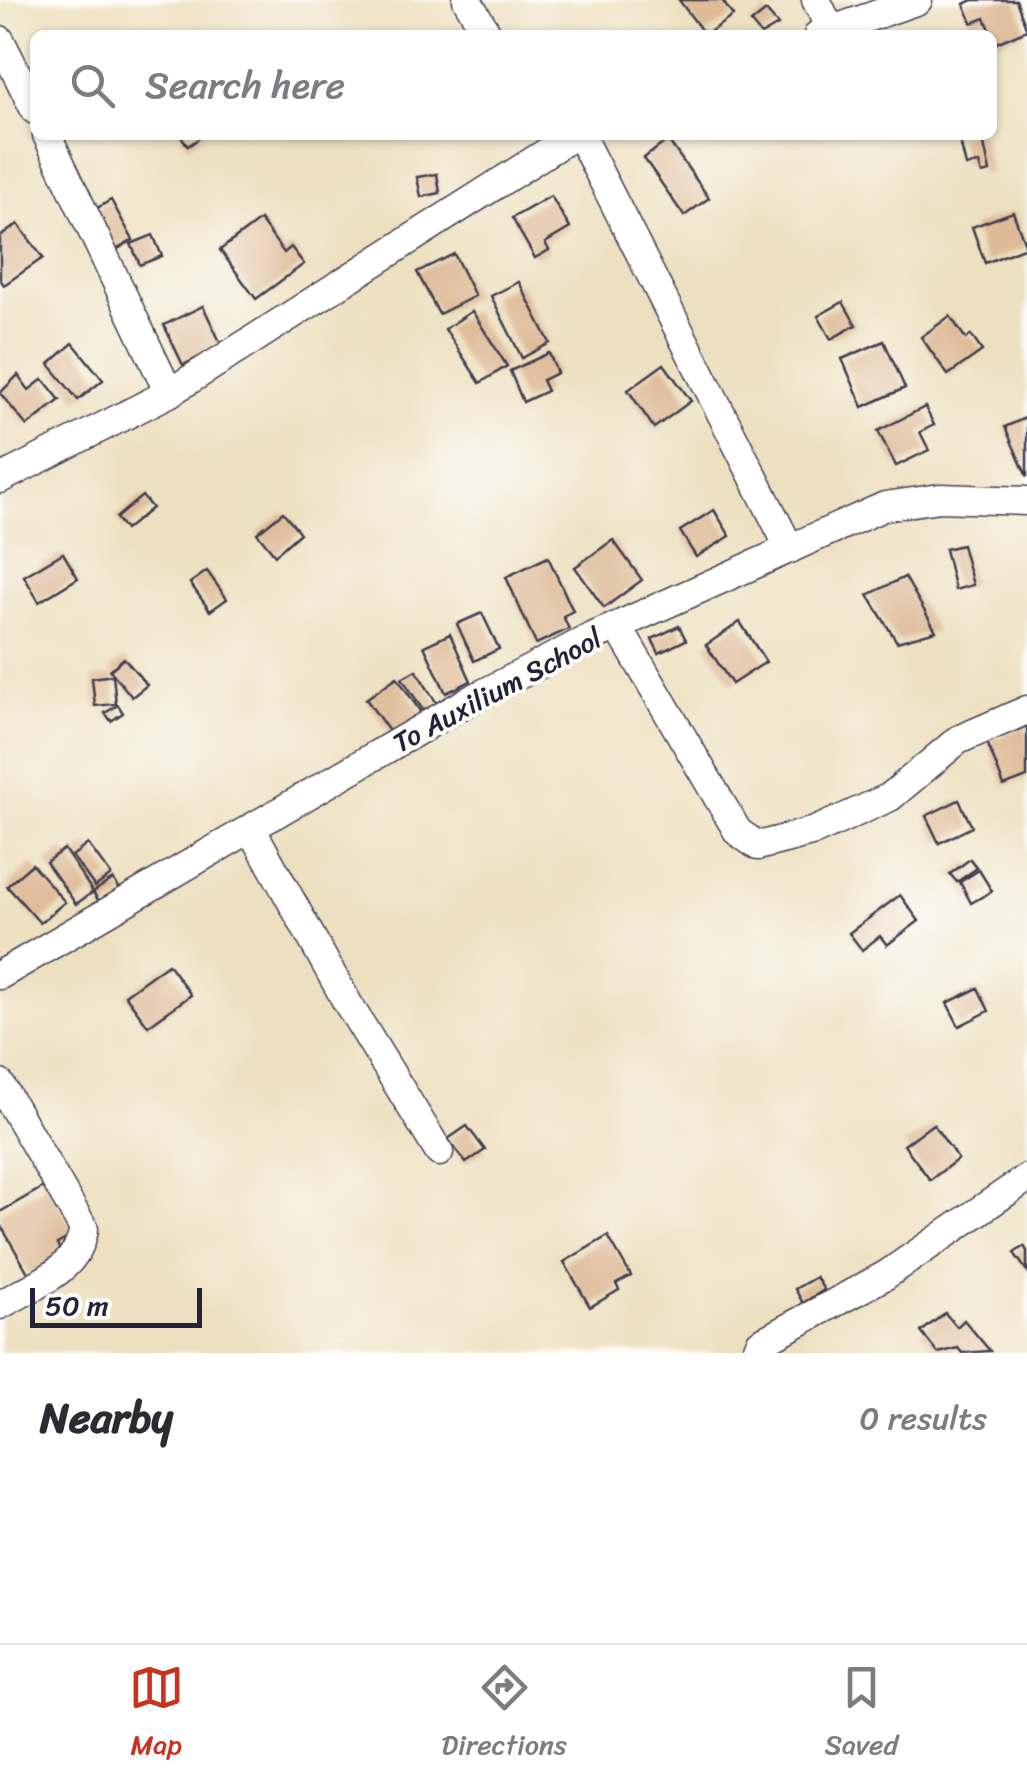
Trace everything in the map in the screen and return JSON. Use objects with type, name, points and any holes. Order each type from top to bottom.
[{"type":"street","points":[[467,0],[485,30]]},
{"type":"street","points":[[816,0],[823,30]]},
{"type":"street","points":[[833,30],[918,0]]},
{"type":"street","points":[[0,40],[30,100]]},
{"type":"street","points":[[49,140],[170,392]]},
{"type":"street","points":[[0,479],[170,392],[439,224],[561,140]]},
{"type":"street","points":[[565,140],[790,549]]},
{"type":"street","name":"To Auxilium School","points":[[0,975],[465,703],[618,627],[885,506],[915,499],[1027,501]]},
{"type":"street","points":[[618,627],[738,832],[758,846],[815,832],[890,797],[958,740],[1027,710]]},
{"type":"street","points":[[252,828],[347,1002],[439,1152]]},
{"type":"street","points":[[0,1084],[84,1229],[81,1249],[64,1268],[0,1305]]},
{"type":"street","points":[[756,1353],[760,1343],[886,1275],[1027,1178]]},
{"type":"building","points":[[679,0],[722,0],[733,16],[712,30],[701,30]]},
{"type":"building","points":[[973,0],[1016,0],[1027,30],[997,43],[997,30],[990,30],[985,18],[972,23],[964,4]]},
{"type":"building","points":[[766,11],[778,25],[757,30],[751,23]]},
{"type":"building","points":[[668,140],[709,198],[684,216],[644,158]]},
{"type":"building","points":[[960,140],[983,140],[990,172],[982,174],[979,163],[966,166]]},
{"type":"building","points":[[437,174],[440,193],[421,197],[417,177]]},
{"type":"building","points":[[551,196],[570,228],[545,243],[549,250],[535,258],[512,218]]},
{"type":"building","points":[[111,200],[133,240],[116,250],[94,210]]},
{"type":"building","points":[[1013,212],[1026,247],[985,263],[972,227]]},
{"type":"building","points":[[260,220],[284,253],[291,247],[304,264],[256,299],[220,250]]},
{"type":"building","points":[[18,224],[43,258],[4,285],[0,279],[0,237]]},
{"type":"building","points":[[153,235],[162,256],[140,265],[131,244]]},
{"type":"building","points":[[454,254],[475,296],[439,314],[417,272]]},
{"type":"building","points":[[519,282],[550,343],[522,358],[491,296]]},
{"type":"building","points":[[843,302],[856,325],[831,339],[818,316]]},
{"type":"building","points":[[203,306],[222,346],[183,365],[164,325]]},
{"type":"building","points":[[472,311],[507,366],[480,383],[445,329]]},
{"type":"building","points":[[950,316],[966,339],[971,335],[982,351],[948,375],[921,337]]},
{"type":"building","points":[[884,341],[905,388],[863,407],[842,359]]},
{"type":"building","points":[[73,343],[103,380],[78,400],[49,364]]},
{"type":"building","points":[[549,353],[557,373],[542,380],[547,391],[523,402],[510,371]]},
{"type":"building","points":[[664,364],[691,401],[654,428],[628,390]]},
{"type":"building","points":[[18,375],[29,390],[43,379],[60,400],[27,426],[0,393]]},
{"type":"building","points":[[925,407],[934,425],[920,432],[929,450],[896,466],[878,431]]},
{"type":"building","points":[[1027,417],[1027,477],[1005,427]]},
{"type":"building","points":[[142,496],[152,508],[125,530],[116,518]]},
{"type":"building","points":[[714,510],[730,536],[696,557],[680,531]]},
{"type":"building","points":[[283,512],[300,533],[275,555],[257,533]]},
{"type":"building","points":[[613,540],[642,580],[604,608],[575,567]]},
{"type":"building","points":[[962,545],[973,585],[955,590],[945,549]]},
{"type":"building","points":[[63,553],[78,578],[39,602],[24,576]]},
{"type":"building","points":[[548,557],[573,611],[563,616],[569,629],[536,644],[506,577]]},
{"type":"building","points":[[207,571],[227,599],[210,611],[190,583]]},
{"type":"building","points":[[905,577],[936,631],[897,642],[868,595]]},
{"type":"building","points":[[482,613],[499,649],[474,661],[457,624]]},
{"type":"building","points":[[740,622],[766,662],[732,684],[706,645]]},
{"type":"building","points":[[679,626],[686,640],[659,653],[652,639]]},
{"type":"building","points":[[450,634],[471,681],[446,693],[424,646]]},
{"type":"building","points":[[124,658],[147,685],[132,697],[110,670]]},
{"type":"building","points":[[416,670],[439,707],[426,715],[402,678]]},
{"type":"building","points":[[113,675],[116,704],[95,706],[92,678]]},
{"type":"building","points":[[397,677],[426,720],[396,741],[366,699]]},
{"type":"building","points":[[118,705],[123,713],[111,721],[105,713]]},
{"type":"building","points":[[1027,726],[1027,777],[1004,786],[987,742]]},
{"type":"building","points":[[959,800],[972,827],[939,843],[926,816]]},
{"type":"building","points":[[88,844],[111,875],[95,887],[72,856]]},
{"type":"building","points":[[64,849],[93,892],[76,904],[46,862]]},
{"type":"building","points":[[970,859],[977,868],[957,882],[950,874]]},
{"type":"building","points":[[32,864],[65,902],[40,923],[7,886]]},
{"type":"building","points":[[979,870],[992,891],[971,903],[960,882]]},
{"type":"building","points":[[113,879],[124,895],[104,909],[93,892]]},
{"type":"building","points":[[900,895],[919,921],[887,945],[880,936],[862,950],[849,933]]},
{"type":"building","points":[[168,964],[191,995],[148,1026],[125,995]]},
{"type":"building","points":[[978,988],[989,1011],[959,1026],[947,1003]]},
{"type":"building","points":[[933,1124],[958,1159],[930,1180],[904,1145]]},
{"type":"building","points":[[467,1126],[485,1150],[466,1163],[448,1139]]},
{"type":"building","points":[[47,1185],[76,1234],[57,1244],[64,1257],[30,1276],[0,1224],[0,1212]]},
{"type":"building","points":[[608,1236],[631,1276],[616,1284],[619,1290],[590,1307],[564,1262]]},
{"type":"building","points":[[1024,1246],[1027,1251],[1027,1271],[1014,1253]]},
{"type":"building","points":[[816,1277],[824,1290],[803,1303],[795,1289]]},
{"type":"building","points":[[945,1313],[957,1327],[964,1320],[990,1351],[962,1353],[958,1348],[938,1353],[921,1332]]}]
